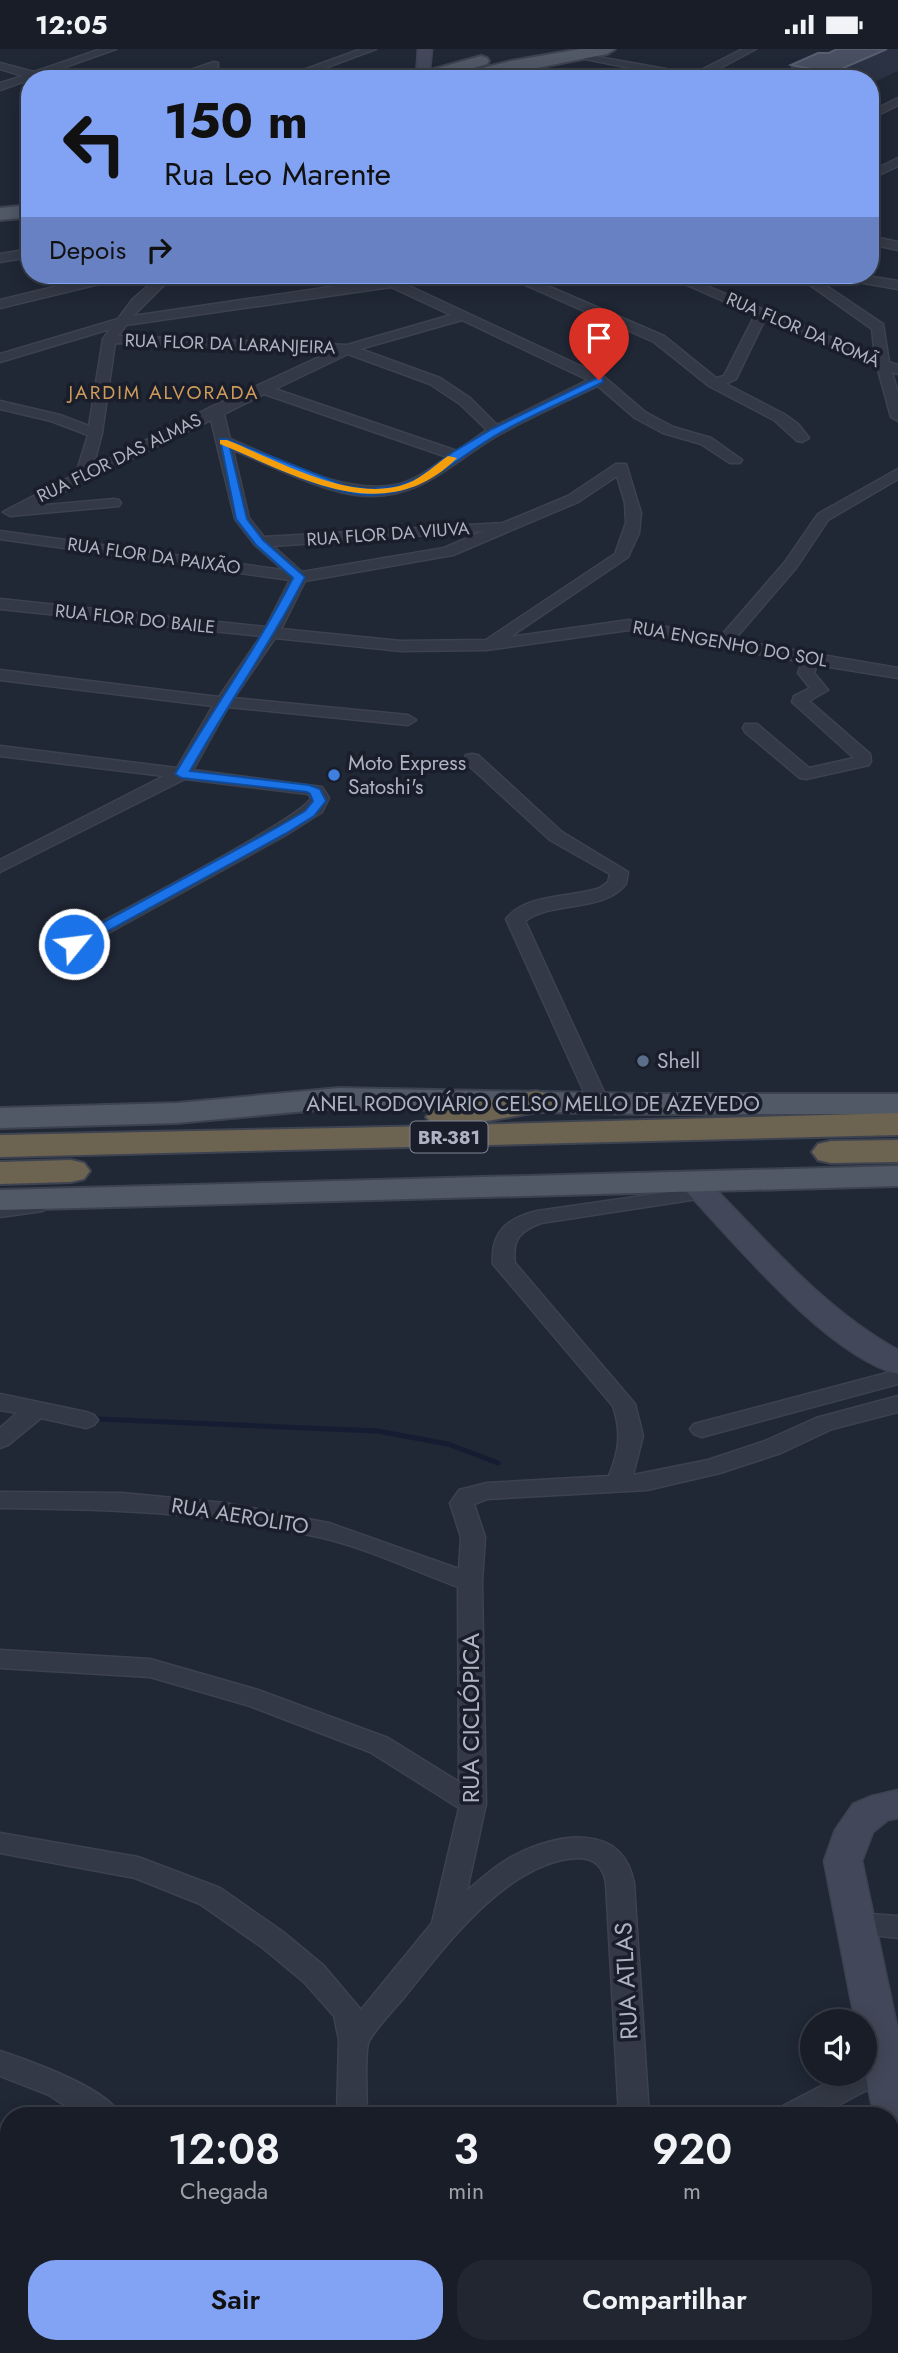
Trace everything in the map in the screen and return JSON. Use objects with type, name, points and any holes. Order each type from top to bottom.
[{"type":"highway","points":[[289,1141],[536,1102]]},
{"type":"highway","name":"ANEL RODOVIÁRIO CELSO MELLO DE AZEVEDO","points":[[0,1146],[898,1124]]},
{"type":"highway","name":"BR-381","points":[[0,1173],[898,1151]]},
{"type":"main road","points":[[447,70],[548,49]]},
{"type":"main road","points":[[502,70],[607,49]]},
{"type":"main road","points":[[0,203],[21,201]]},
{"type":"main road","points":[[0,214],[21,212]]},
{"type":"main road","name":"ANEL RODOVIÁRIO CELSO MELLO DE AZEVEDO","points":[[0,1118],[177,1113],[339,1098],[599,1103],[898,1104]]},
{"type":"main road","points":[[0,1200],[699,1188],[898,1176]]},
{"type":"street","points":[[48,70],[111,49]]},
{"type":"street","points":[[310,70],[371,49]]},
{"type":"street","points":[[425,49],[432,70]]},
{"type":"street","points":[[713,70],[751,49]]},
{"type":"street","points":[[571,55],[655,70]]},
{"type":"street","points":[[190,70],[212,61],[216,70]]},
{"type":"street","points":[[0,66],[21,72]]},
{"type":"street","points":[[0,87],[21,79]]},
{"type":"street","points":[[879,111],[898,101]]},
{"type":"street","points":[[879,171],[898,161]]},
{"type":"street","points":[[879,242],[898,246]]},
{"type":"street","points":[[0,258],[21,254]]},
{"type":"street","points":[[879,282],[898,285]]},
{"type":"street","points":[[0,304],[83,284]]},
{"type":"street","points":[[83,476],[95,433],[110,339],[137,302],[158,284]]},
{"type":"street","points":[[0,358],[120,322],[377,284]]},
{"type":"street","points":[[395,284],[599,380],[640,415],[668,430],[706,441],[735,460]]},
{"type":"street","points":[[534,284],[659,339],[714,383],[779,417],[802,438]]},
{"type":"street","name":"RUA FLOR DA ROMÃ","points":[[692,284],[898,370]]},
{"type":"street","points":[[815,284],[878,327],[883,363],[898,417]]},
{"type":"street","points":[[714,383],[729,379],[762,313]]},
{"type":"street","name":"RUA FLOR DAS ALMAS","points":[[5,512],[347,349],[463,316]]},
{"type":"street","name":"RUA FLOR DA LARANJEIRA","points":[[110,339],[347,349],[435,381],[466,401],[495,431]]},
{"type":"street","points":[[224,442],[326,484],[369,492],[411,486],[495,431],[599,380]]},
{"type":"street","points":[[261,389],[456,455]]},
{"type":"street","points":[[2,407],[55,418],[95,433]]},
{"type":"street","points":[[0,867],[182,774],[223,702],[270,634],[299,577],[260,542],[242,519],[216,410]]},
{"type":"street","name":"RUA FLOR DA PAIXÃO","points":[[0,535],[299,577],[430,557],[460,548],[573,499],[621,467],[635,508],[635,519],[628,545],[621,557],[486,645]]},
{"type":"street","points":[[724,642],[791,565],[823,517],[898,473]]},
{"type":"street","points":[[5,512],[114,503]]},
{"type":"street","name":"RUA FLOR DA VIUVA","points":[[260,542],[517,524]]},
{"type":"street","name":"RUA FLOR DO BAILE","points":[[0,604],[270,634]]},
{"type":"street","name":"RUA ENGENHO DO SOL","points":[[270,634],[401,646],[486,645],[619,625],[898,673]]},
{"type":"street","points":[[751,728],[806,773],[862,763],[864,758],[800,702],[800,699],[820,690],[806,675],[811,659]]},
{"type":"street","points":[[0,675],[223,702],[408,720]]},
{"type":"street","points":[[0,751],[309,789],[316,791],[320,801],[310,814],[74,944]]},
{"type":"street","points":[[472,759],[556,836],[619,872],[617,884],[604,892],[527,911],[515,919],[516,927],[599,1103]]},
{"type":"street","points":[[898,1364],[859,1342],[823,1315],[699,1188],[537,1217],[520,1223],[507,1233],[501,1247],[504,1264],[624,1404],[634,1428],[630,1452],[618,1483],[647,1482],[712,1467],[774,1447],[824,1423],[898,1404]]},
{"type":"street","points":[[0,1211],[38,1207],[80,1198]]},
{"type":"street","points":[[702,1429],[898,1377]]},
{"type":"street","points":[[0,1402],[86,1420]]},
{"type":"street","points":[[0,1440],[38,1408]]},
{"type":"street","name":"RUA CICLÓPICA","points":[[353,2040],[445,1927],[473,1804],[470,1583],[473,1537],[462,1503],[467,1496],[487,1491],[618,1483]]},
{"type":"street","name":"RUA AEROLITO","points":[[0,1500],[122,1501],[225,1511],[329,1531],[470,1583]]},
{"type":"street","points":[[0,1659],[150,1668],[258,1699],[379,1745],[473,1804]]},
{"type":"street","points":[[893,2107],[844,1861],[851,1831],[866,1816],[895,1804]]},
{"type":"street","points":[[0,1843],[138,1868],[210,1896],[273,1940],[314,1974],[347,2011],[353,2040],[352,2107]]},
{"type":"street","name":"RUA ATLAS","points":[[445,1927],[514,1869],[551,1852],[582,1846],[603,1853],[616,1865],[621,1883],[633,2107]]},
{"type":"street","points":[[856,1924],[898,1927]]},
{"type":"street","points":[[0,2063],[59,2086],[92,2107]]},
{"type":"street","points":[[807,2107],[885,2066]]},
{"type":"building","points":[[837,49],[887,49],[839,70],[817,70],[791,65],[818,53],[829,53]]},
{"type":"waterway","points":[[97,1419],[377,1431],[448,1444],[498,1463]]},
{"type":"slow traffic","points":[[224,442],[326,484],[369,492],[411,486],[452,458]]},
{"type":"place","name":"Moto Express Satoshi's","points":[[334,775]]},
{"type":"place","name":"Shell","points":[[643,1061]]},
{"type":"district","name":"JARDIM ALVORADA","points":[[164,392]]},
{"type":"route","points":[[74,944],[310,814],[320,801],[316,791],[309,789],[182,774],[223,702],[270,634],[299,577],[260,542],[242,519],[224,442],[344,489],[369,492],[399,489],[421,481],[495,431],[599,380]]}]
